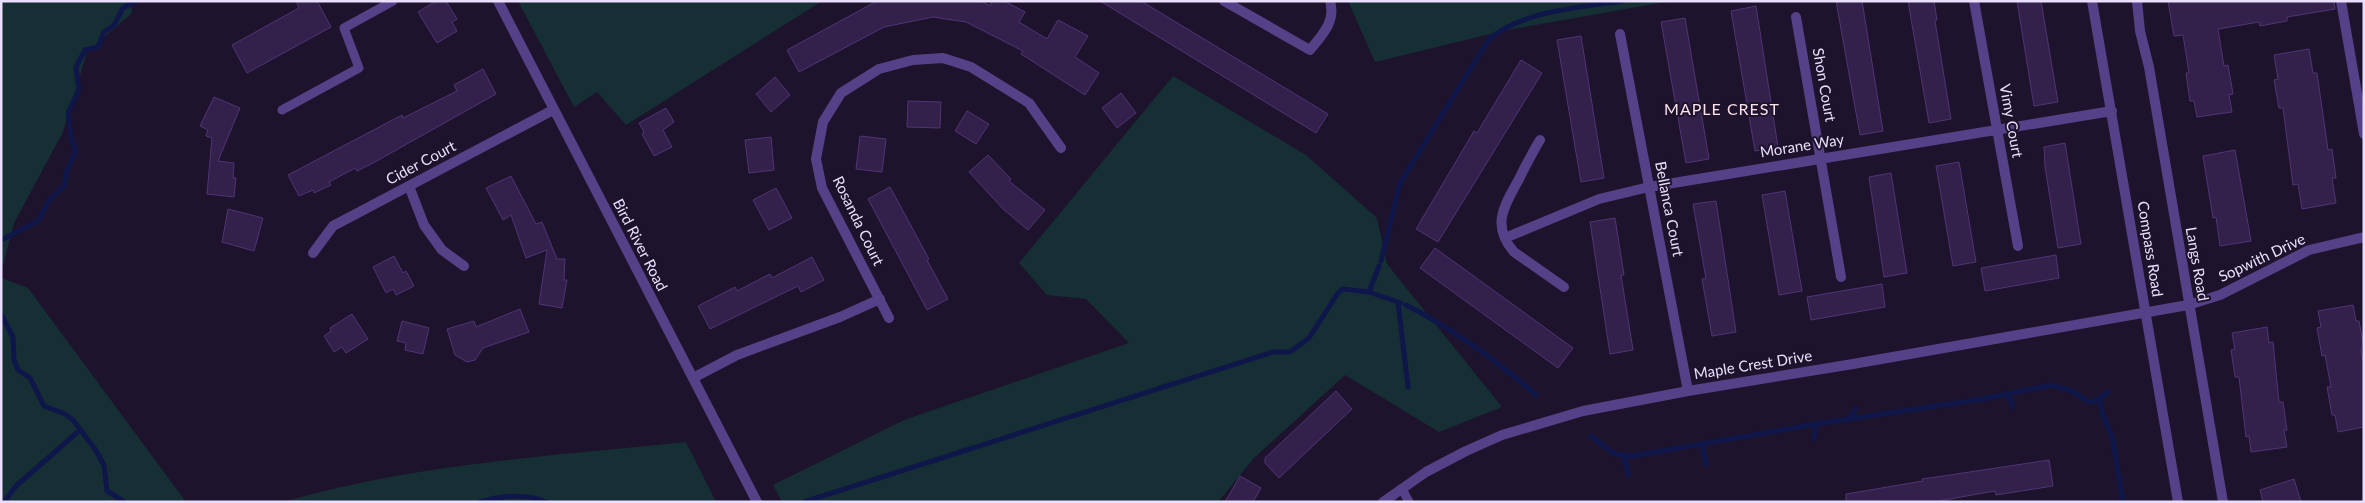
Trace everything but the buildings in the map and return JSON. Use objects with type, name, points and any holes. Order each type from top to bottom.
[{"type":"street","name":"Bird River Road","points":[[498,1],[757,502]]},
{"type":"street","points":[[1224,1],[1310,50],[1330,22],[1332,10],[1330,1]]},
{"type":"street","name":"Vimy Court","points":[[1974,1],[2018,246]]},
{"type":"street","name":"Compass Road","points":[[2092,1],[2178,502]]},
{"type":"street","name":"Langs Road","points":[[2137,1],[2140,31],[2149,67],[2223,502]]},
{"type":"street","points":[[2341,1],[2364,134]]},
{"type":"street","name":"Shon Court","points":[[1796,18],[1842,277]]},
{"type":"street","name":"Bellanca Court","points":[[1620,34],[1688,391]]},
{"type":"street","name":"Rosanda Court","points":[[889,318],[822,188],[816,159],[823,122],[841,93],[879,69],[913,60],[943,58],[971,67],[1029,103],[1061,148]]},
{"type":"street","name":"Cider Court","points":[[313,253],[333,226],[553,110]]},
{"type":"street","name":"Morane Way","points":[[1504,238],[1599,198],[1649,186],[2112,111]]},
{"type":"street","points":[[1540,140],[1503,208],[1502,231],[1504,238],[1514,252],[1564,287]]},
{"type":"street","points":[[409,186],[428,231],[442,250],[464,266]]},
{"type":"street","name":"Sopwith Drive","points":[[2145,311],[2188,305],[2220,294],[2309,250],[2364,237]]},
{"type":"street","points":[[693,378],[737,355],[840,318],[880,299]]},
{"type":"street","name":"Maple Crest Drive","points":[[1383,502],[1426,472],[1458,455],[1502,436],[1583,411],[2145,311]]},
{"type":"lane","points":[[282,110],[358,68],[344,28],[393,1]]},
{"type":"lane","points":[[1402,489],[1409,502]]},
{"type":"green space","points":[[1,1],[131,1],[132,13],[87,52],[63,132],[14,223],[1,273]]},
{"type":"green space","points":[[518,1],[822,1],[626,125],[597,92],[574,107]]},
{"type":"green space","points":[[1348,1],[1671,1],[1507,30],[1375,62]]},
{"type":"green space","points":[[1173,76],[1306,155],[1377,218],[1387,264],[1502,407],[1439,432],[1345,375],[1254,458],[1218,502],[782,502],[773,485],[904,420],[1129,343],[1086,299],[1047,295],[1019,263]]},
{"type":"green space","points":[[1,278],[28,288],[186,502],[1,502]]},
{"type":"green space","points":[[686,442],[716,502],[283,502],[332,489],[432,470],[533,457]]},
{"type":"waterway","points":[[1,240],[38,221],[50,199],[64,186],[67,170],[76,151],[71,138],[68,113],[79,90],[76,67],[85,50],[98,47],[104,32],[114,25],[123,8],[137,1]]},
{"type":"waterway","points":[[1381,261],[1400,183],[1489,39],[1503,29],[1535,16],[1570,8],[1622,1]]},
{"type":"waterway","points":[[1369,292],[1379,266]]},
{"type":"waterway","points":[[804,502],[1273,352],[1290,352],[1309,338],[1338,293],[1343,289],[1369,292],[1401,303]]},
{"type":"waterway","points":[[1398,302],[1408,387]]},
{"type":"waterway","points":[[1406,305],[1441,324],[1474,346],[1536,395]]},
{"type":"waterway","points":[[1,314],[13,337],[14,360],[18,370],[30,378],[44,406],[65,414],[73,420],[95,449],[104,465],[107,491],[125,502]]},
{"type":"waterway","points":[[1591,436],[1614,454],[1633,456],[1816,424],[1983,399],[2051,385],[2072,391],[2088,402],[2095,401],[2108,392]]},
{"type":"waterway","points":[[2008,394],[2013,407]]},
{"type":"waterway","points":[[2100,398],[2102,413],[2112,437],[2123,502]]},
{"type":"waterway","points":[[1847,420],[1856,409]]},
{"type":"waterway","points":[[1814,439],[1816,424]]},
{"type":"waterway","points":[[4,502],[16,486],[80,430]]},
{"type":"waterway","points":[[1702,444],[1706,464]]},
{"type":"waterway","points":[[1624,456],[1628,475]]},
{"type":"waterway","points":[[480,502],[514,496],[530,497],[547,502]]},
{"type":"district","name":"MAPLE CREST","points":[[1722,109]]}]
